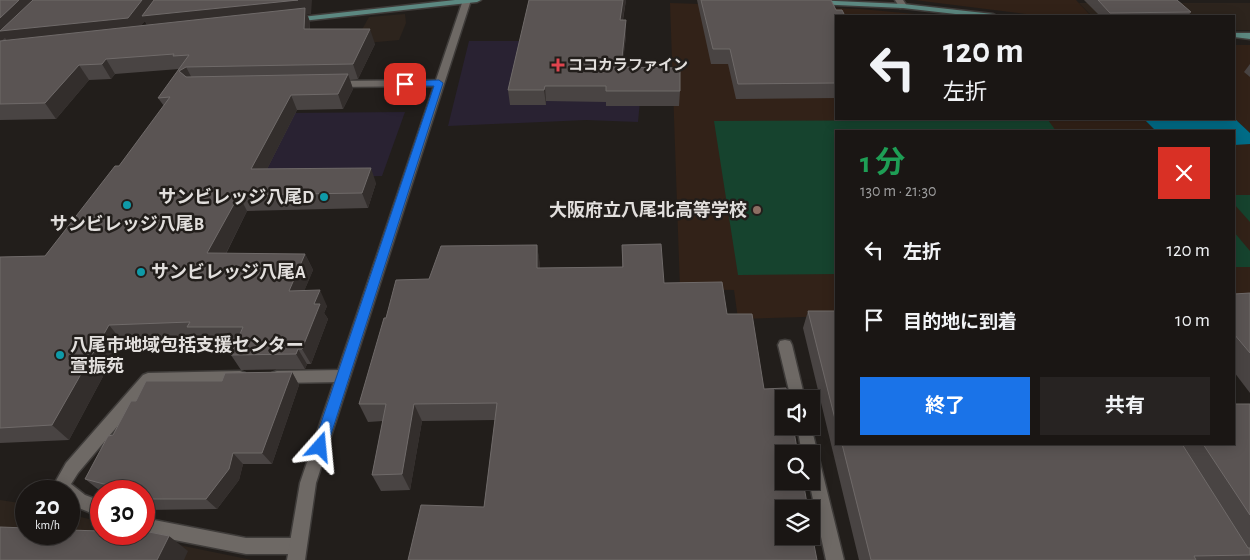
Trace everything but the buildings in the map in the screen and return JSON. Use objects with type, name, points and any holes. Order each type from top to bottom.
[{"type":"street","points":[[155,528],[246,546],[297,553],[308,483],[439,83],[470,0],[288,21]]},
{"type":"street","points":[[807,2],[901,3],[986,15]]},
{"type":"street","points":[[1235,35],[1250,36]]},
{"type":"street","points":[[330,96],[331,85],[439,83]]},
{"type":"street","points":[[785,345],[796,390]]},
{"type":"street","points":[[65,480],[72,468],[148,379],[343,376]]},
{"type":"street","points":[[819,490],[835,560]]},
{"type":"shaded area","points":[[914,0],[1076,0],[1090,15],[1033,15]]},
{"type":"shaded area","name":"大阪府立八尾北高等学校","points":[[670,3],[861,9],[925,15],[835,15],[835,120],[1235,120],[1235,45],[1250,45],[1250,303],[1235,304],[1235,130],[835,130],[835,316],[738,319],[734,290],[680,289]]},
{"type":"shaded area","points":[[1079,3],[1250,3],[1250,30],[1235,30],[1235,15],[1091,15]]},
{"type":"shaded area","points":[[405,14],[406,23],[399,40],[354,44],[369,17]]},
{"type":"shaded area","points":[[469,41],[597,41],[597,80],[642,80],[638,122],[586,120],[448,126]]},
{"type":"shaded area","points":[[405,112],[382,176],[123,181],[165,114]]},
{"type":"shaded area","points":[[0,500],[15,502],[15,545],[80,545],[80,517],[90,519],[90,545],[155,545],[155,540],[252,560],[0,560]]},
{"type":"green space","points":[[1048,120],[1055,130],[835,130],[835,274],[738,275],[714,121]]},
{"type":"green space","points":[[1235,195],[1250,195],[1250,222],[1235,205]]},
{"type":"green space","points":[[1235,233],[1250,251],[1250,267],[1235,267]]},
{"type":"water","points":[[1235,119],[1250,133],[1250,144],[1235,145],[1235,130],[1155,130],[1145,120]]},
{"type":"place","name":"ココカラファイン","points":[[558,65]]},
{"type":"place","name":"サンビレッジ八尾D","points":[[324,197]]},
{"type":"place","name":"サンビレッジ八尾B","points":[[127,205]]},
{"type":"place","name":"大阪府立八尾北高等学校","points":[[757,210]]},
{"type":"place","name":"サンビレッジ八尾A","points":[[141,272]]},
{"type":"place","name":"八尾市地域包括支援センター 萱振苑","points":[[60,355]]},
{"type":"route","points":[[320,447],[439,83],[405,84]]}]
